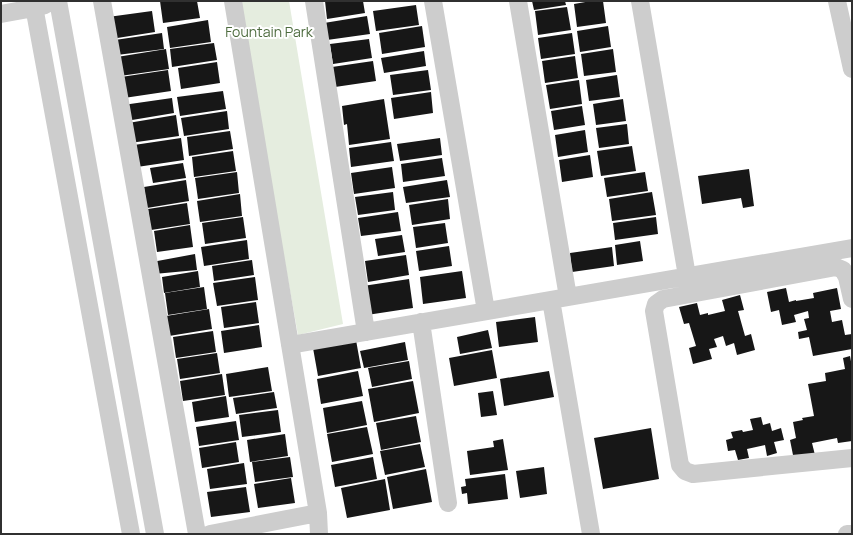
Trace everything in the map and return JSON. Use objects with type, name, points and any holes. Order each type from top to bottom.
[{"type":"street","points":[[1,14],[34,5],[60,1],[155,534]]},
{"type":"street","points":[[102,1],[196,534]]},
{"type":"street","points":[[233,1],[318,513],[319,534]]},
{"type":"street","points":[[314,1],[366,332]]},
{"type":"street","points":[[433,1],[486,311]]},
{"type":"street","points":[[518,1],[560,298],[591,534]]},
{"type":"street","points":[[640,1],[687,276]]},
{"type":"street","points":[[836,1],[852,69]]},
{"type":"street","points":[[34,5],[131,534]]},
{"type":"street","points":[[290,345],[852,248]]},
{"type":"street","points":[[852,299],[847,277],[843,270],[836,268],[663,299],[656,304],[654,311],[680,465],[685,471],[693,474],[852,458]]},
{"type":"street","points":[[421,322],[448,503]]},
{"type":"street","points":[[210,534],[318,513]]},
{"type":"street","points":[[847,534],[852,534]]},
{"type":"green space","name":"Fountain Park","points":[[238,1],[289,1],[343,324],[298,335]]},
{"type":"building","points":[[160,1],[197,1],[200,18],[163,23]]},
{"type":"building","points":[[325,1],[363,1],[365,13],[327,19]]},
{"type":"building","points":[[532,1],[565,1],[566,5],[534,10]]},
{"type":"building","points":[[591,1],[603,1],[606,23],[577,27],[574,4]]},
{"type":"building","points":[[416,5],[419,25],[376,31],[373,11]]},
{"type":"building","points":[[567,7],[571,30],[538,35],[535,11]]},
{"type":"building","points":[[152,11],[155,32],[111,39],[108,17]]},
{"type":"building","points":[[367,16],[370,34],[327,40],[324,23]]},
{"type":"building","points":[[208,20],[211,42],[170,48],[167,27]]},
{"type":"building","points":[[422,26],[425,47],[382,54],[379,33]]},
{"type":"building","points":[[608,26],[611,47],[580,52],[577,31]]},
{"type":"building","points":[[162,33],[164,49],[117,55],[115,40]]},
{"type":"building","points":[[572,33],[575,54],[541,59],[538,38]]},
{"type":"building","points":[[369,39],[372,58],[333,64],[330,44]]},
{"type":"building","points":[[214,43],[217,60],[172,67],[170,49]]},
{"type":"building","points":[[166,49],[169,69],[120,76],[117,57]]},
{"type":"building","points":[[613,49],[616,72],[584,76],[581,54]]},
{"type":"building","points":[[424,51],[426,66],[384,73],[381,58]]},
{"type":"building","points":[[575,56],[578,78],[545,83],[542,61]]},
{"type":"building","points":[[373,61],[376,81],[335,87],[332,67]]},
{"type":"building","points":[[217,62],[220,83],[181,89],[178,68]]},
{"type":"building","points":[[168,70],[171,91],[124,98],[121,77]]},
{"type":"building","points":[[428,70],[431,90],[393,95],[390,75]]},
{"type":"building","points":[[617,75],[620,97],[589,101],[586,80]]},
{"type":"building","points":[[579,80],[582,104],[550,109],[546,85]]},
{"type":"building","points":[[223,91],[226,109],[180,116],[177,97]]},
{"type":"building","points":[[431,92],[433,113],[394,119],[391,98]]},
{"type":"building","points":[[172,98],[174,113],[126,121],[123,105]]},
{"type":"building","points":[[384,99],[390,139],[349,145],[347,124],[344,125],[342,106]]},
{"type":"building","points":[[623,99],[626,121],[596,125],[593,104]]},
{"type":"building","points":[[582,106],[585,125],[554,130],[551,111]]},
{"type":"building","points":[[227,111],[229,129],[184,136],[181,118]]},
{"type":"building","points":[[176,115],[179,136],[130,143],[128,123]]},
{"type":"building","points":[[627,124],[629,144],[599,148],[596,128]]},
{"type":"building","points":[[585,130],[588,152],[558,157],[555,135]]},
{"type":"building","points":[[230,131],[233,149],[189,156],[187,137]]},
{"type":"building","points":[[181,138],[184,160],[137,167],[134,145]]},
{"type":"building","points":[[440,138],[442,155],[400,161],[397,144]]},
{"type":"building","points":[[391,142],[394,161],[351,167],[349,148]]},
{"type":"building","points":[[632,146],[636,171],[601,176],[597,151]]},
{"type":"building","points":[[233,151],[236,171],[194,177],[192,157]]},
{"type":"building","points":[[590,155],[593,177],[562,182],[559,160]]},
{"type":"building","points":[[442,158],[445,176],[403,182],[401,164]]},
{"type":"building","points":[[183,163],[186,178],[153,183],[150,168]]},
{"type":"building","points":[[392,167],[395,188],[354,194],[351,173]]},
{"type":"building","points":[[749,169],[754,206],[743,208],[741,198],[702,204],[698,176]]},
{"type":"building","points":[[237,172],[239,193],[198,199],[195,178]]},
{"type":"building","points":[[645,172],[648,191],[607,197],[604,178]]},
{"type":"building","points":[[186,180],[189,201],[147,208],[144,187]]},
{"type":"building","points":[[447,180],[450,197],[406,203],[403,187]]},
{"type":"building","points":[[393,192],[395,210],[358,215],[355,197]]},
{"type":"building","points":[[652,192],[656,215],[612,221],[609,199]]},
{"type":"building","points":[[240,194],[242,216],[200,222],[197,201]]},
{"type":"building","points":[[448,199],[450,219],[412,225],[409,205]]},
{"type":"building","points":[[187,203],[190,224],[151,230],[148,209]]},
{"type":"building","points":[[398,212],[401,231],[361,236],[358,218]]},
{"type":"building","points":[[243,217],[246,238],[205,244],[202,223]]},
{"type":"building","points":[[656,217],[658,234],[615,240],[613,223]]},
{"type":"building","points":[[445,223],[448,243],[416,248],[413,227]]},
{"type":"building","points":[[190,225],[193,247],[157,252],[154,231]]},
{"type":"building","points":[[402,235],[405,252],[378,256],[375,239]]},
{"type":"building","points":[[247,240],[249,259],[204,266],[201,247]]},
{"type":"building","points":[[640,241],[643,261],[617,265],[615,245]]},
{"type":"building","points":[[449,246],[452,266],[419,271],[416,251]]},
{"type":"building","points":[[612,247],[614,266],[572,272],[570,253]]},
{"type":"building","points":[[195,254],[197,270],[154,274],[152,262]]},
{"type":"building","points":[[406,255],[409,275],[368,282],[365,261]]},
{"type":"building","points":[[252,260],[254,275],[214,281],[212,266]]},
{"type":"building","points":[[198,271],[200,287],[164,293],[162,277]]},
{"type":"building","points":[[462,271],[466,298],[423,304],[420,277]]},
{"type":"building","points":[[255,277],[258,300],[217,306],[213,283]]},
{"type":"building","points":[[409,279],[413,308],[367,315],[363,286]]},
{"type":"building","points":[[204,287],[207,309],[168,315],[165,293]]},
{"type":"building","points":[[786,288],[789,302],[814,298],[813,293],[837,288],[841,309],[830,311],[832,322],[842,320],[845,335],[852,334],[852,349],[813,356],[809,337],[799,339],[798,332],[807,330],[804,319],[809,318],[808,311],[794,315],[796,322],[782,325],[779,310],[771,312],[767,292]]},
{"type":"building","points":[[740,295],[744,310],[738,311],[745,336],[751,334],[755,350],[737,355],[734,343],[726,346],[723,336],[714,339],[717,347],[709,349],[712,359],[693,364],[689,348],[696,346],[689,323],[684,324],[679,307],[697,303],[700,315],[708,313],[708,315],[725,311],[722,300]]},
{"type":"building","points":[[256,302],[259,323],[224,328],[221,307]]},
{"type":"building","points":[[209,309],[212,329],[169,336],[166,316]]},
{"type":"building","points":[[535,317],[538,342],[499,347],[496,322]]},
{"type":"building","points":[[259,325],[262,347],[224,353],[221,331]]},
{"type":"building","points":[[488,330],[492,348],[460,354],[457,337]]},
{"type":"building","points":[[213,331],[216,352],[176,358],[173,337]]},
{"type":"building","points":[[356,340],[361,368],[318,376],[313,348]]},
{"type":"building","points":[[405,342],[408,360],[364,368],[360,351]]},
{"type":"building","points":[[492,350],[497,378],[454,386],[449,358]]},
{"type":"building","points":[[217,353],[220,373],[180,379],[177,359]]},
{"type":"building","points":[[850,356],[852,367],[852,441],[838,443],[837,438],[812,443],[815,455],[794,460],[790,440],[796,438],[793,422],[803,420],[802,418],[814,416],[808,384],[826,381],[825,373],[845,369],[843,358]]},
{"type":"building","points":[[409,361],[412,379],[372,387],[368,368]]},
{"type":"building","points":[[268,367],[272,391],[229,397],[226,374]]},
{"type":"building","points":[[358,371],[363,396],[321,404],[317,379]]},
{"type":"building","points":[[549,371],[554,397],[504,406],[500,379]]},
{"type":"building","points":[[222,374],[225,395],[183,401],[180,381]]},
{"type":"building","points":[[413,381],[419,413],[374,422],[368,389]]},
{"type":"building","points":[[493,391],[497,415],[481,417],[478,393]]},
{"type":"building","points":[[274,392],[277,408],[236,414],[233,398]]},
{"type":"building","points":[[226,396],[229,417],[195,422],[192,402]]},
{"type":"building","points":[[362,401],[367,425],[327,433],[323,408]]},
{"type":"building","points":[[278,410],[281,432],[242,437],[239,415]]},
{"type":"building","points":[[416,416],[421,442],[381,450],[376,423]]},
{"type":"building","points":[[761,417],[763,425],[770,423],[772,431],[781,428],[784,440],[774,442],[777,453],[767,456],[765,445],[747,449],[749,458],[738,460],[735,450],[728,451],[726,440],[733,438],[731,432],[753,430],[750,419]]},
{"type":"building","points":[[236,421],[239,440],[199,446],[196,427]]},
{"type":"building","points":[[367,427],[373,454],[332,462],[327,434]]},
{"type":"building","points":[[651,428],[659,479],[603,489],[594,438]]},
{"type":"building","points":[[285,434],[288,456],[250,462],[247,440]]},
{"type":"building","points":[[503,439],[508,470],[470,475],[467,451],[494,447],[493,441]]},
{"type":"building","points":[[236,442],[239,462],[202,468],[199,448]]},
{"type":"building","points":[[420,444],[425,467],[385,475],[380,451]]},
{"type":"building","points":[[290,457],[293,477],[255,482],[252,462]]},
{"type":"building","points":[[373,457],[377,479],[335,487],[331,465]]},
{"type":"building","points":[[244,463],[247,484],[210,489],[207,469]]},
{"type":"building","points":[[544,467],[547,494],[520,498],[516,471]]},
{"type":"building","points":[[426,469],[432,502],[393,509],[387,477]]},
{"type":"building","points":[[505,474],[508,499],[468,504],[467,493],[462,494],[461,487],[466,486],[465,479]]},
{"type":"building","points":[[291,478],[295,503],[258,508],[254,484]]},
{"type":"building","points":[[385,479],[390,510],[347,518],[341,488]]},
{"type":"building","points":[[246,487],[250,512],[211,517],[207,492]]}]
